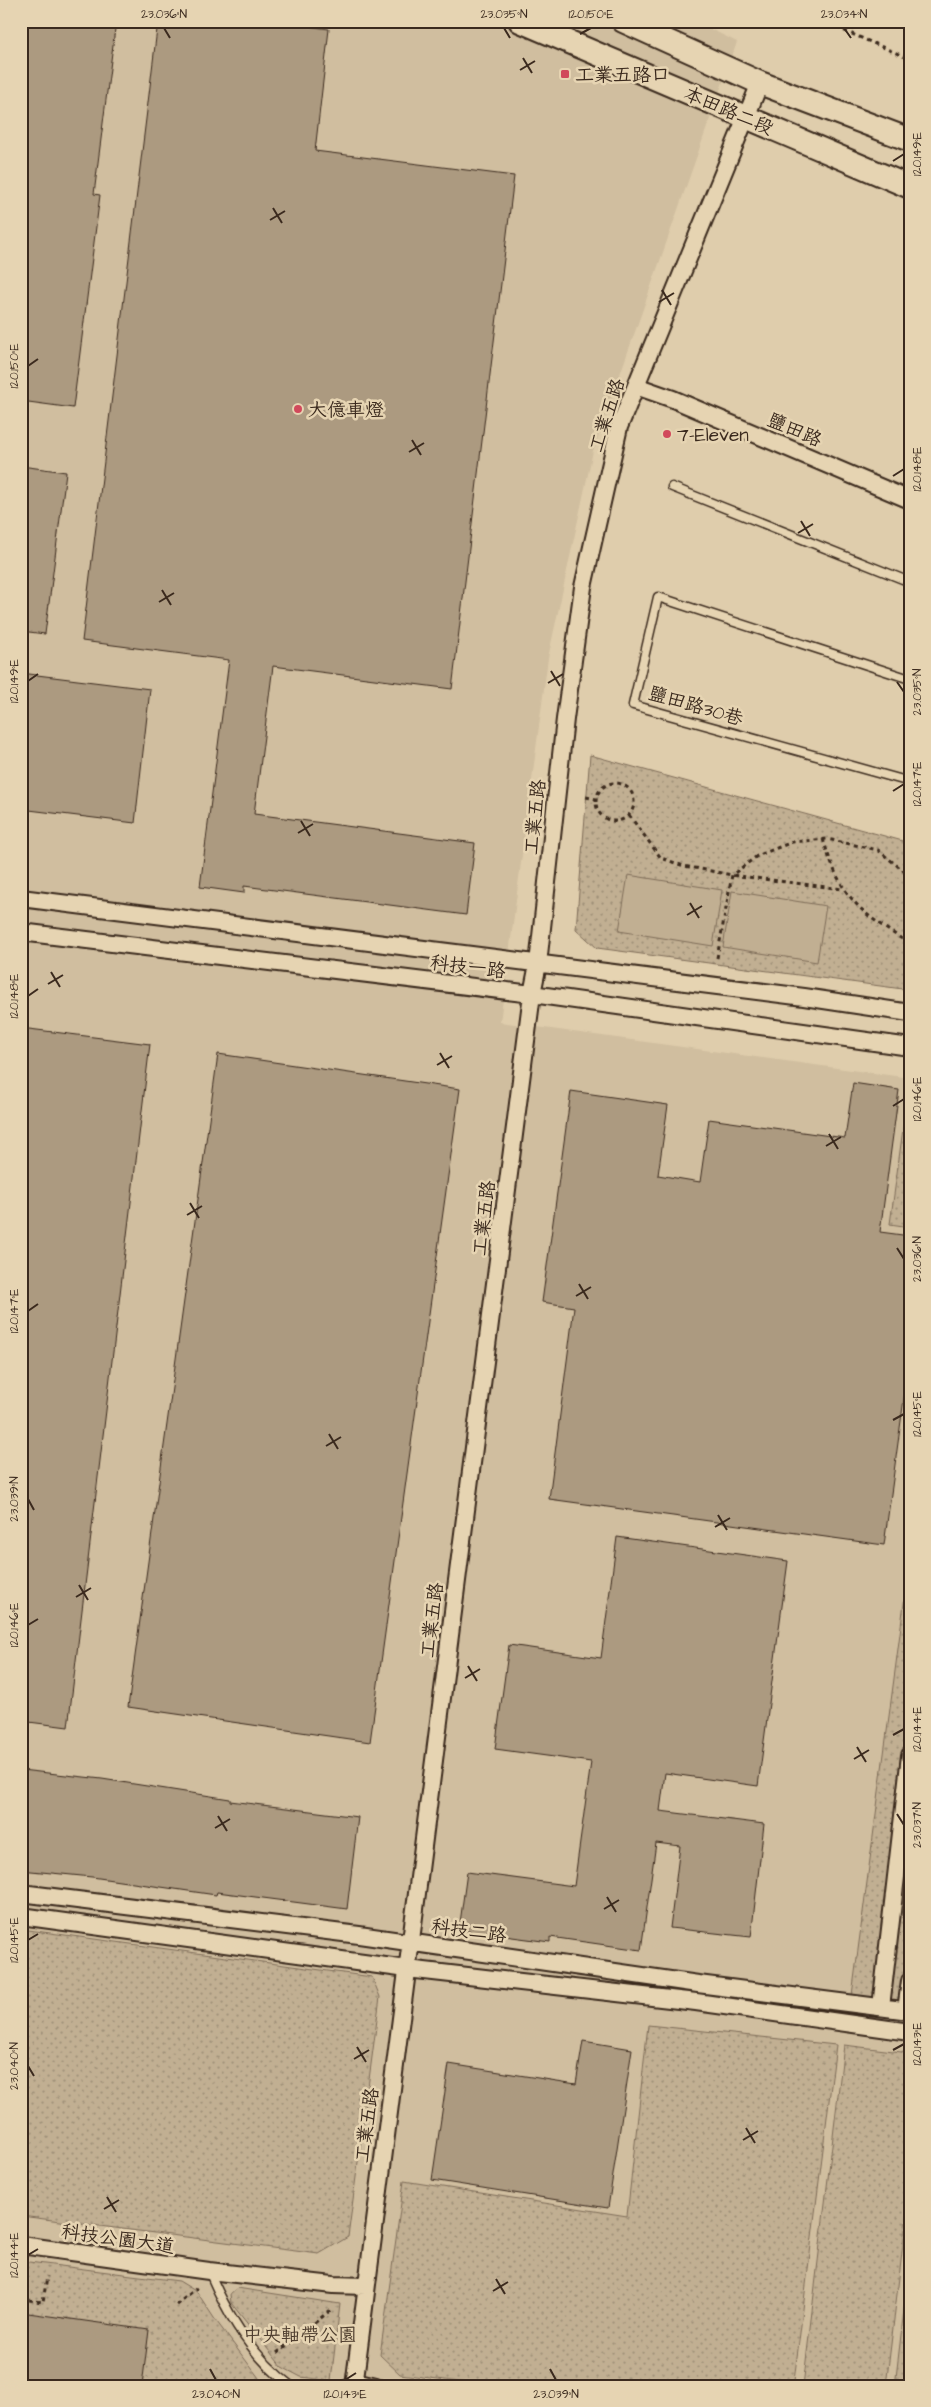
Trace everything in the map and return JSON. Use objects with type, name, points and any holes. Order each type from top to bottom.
[{"type":"street","name":"本田路二段","points":[[520,21],[910,187]]},
{"type":"street","name":"本田路二段","points":[[623,21],[760,83],[910,140]]},
{"type":"street","name":"工業五路","points":[[350,2384],[365,2286],[407,1969],[532,994],[538,964],[565,719],[583,587],[620,427],[760,83]]},
{"type":"street","name":"鹽田路","points":[[636,386],[673,399],[910,500]]},
{"type":"street","name":"科技一路","points":[[21,898],[804,997],[910,1013]]},
{"type":"street","name":"科技一路","points":[[21,932],[532,994],[910,1047]]},
{"type":"street","points":[[881,2007],[910,1755]]},
{"type":"street","name":"科技二路","points":[[21,1893],[410,1942],[698,1984],[908,2010]]},
{"type":"street","points":[[21,1916],[407,1969],[696,2002],[910,2032]]},
{"type":"street","points":[[908,2010],[910,1981]]},
{"type":"street","name":"科技公園大道","points":[[21,2245],[209,2271],[333,2285],[365,2286]]},
{"type":"street","points":[[350,2384],[376,2386]]},
{"type":"lane","points":[[672,488],[910,582]]},
{"type":"lane","name":"鹽田路30巷","points":[[910,679],[658,597],[632,705],[910,782]]},
{"type":"lane","points":[[209,2271],[217,2292],[252,2348],[274,2373],[291,2386]]},
{"type":"path","points":[[822,21],[910,60]]},
{"type":"path","points":[[608,784],[620,784],[631,792],[634,804],[629,816],[618,821],[606,819],[598,811],[596,799],[598,793],[608,784]]},
{"type":"path","points":[[586,797],[596,799]]},
{"type":"path","points":[[629,816],[661,858],[684,866],[732,875],[842,889]]},
{"type":"path","points":[[823,839],[832,867],[842,889],[872,921],[910,944]]},
{"type":"path","points":[[718,958],[732,875],[757,856],[792,842],[823,839],[878,850],[910,876]]},
{"type":"path","points":[[21,2299],[44,2302],[47,2276]]},
{"type":"path","points":[[176,2305],[197,2288]]},
{"type":"path","points":[[277,2353],[332,2309]]},
{"type":"shaded area","points":[[21,21],[694,21],[737,42],[593,451],[548,658],[500,1022],[910,1078],[910,2386],[21,2386]]},
{"type":"green space","points":[[590,755],[910,843],[910,990],[597,948],[576,929]]},
{"type":"green space","points":[[628,875],[722,890],[713,946],[619,931]]},
{"type":"green space","points":[[732,891],[826,906],[817,962],[723,947]]},
{"type":"green space","points":[[910,1078],[910,1227],[890,1224]]},
{"type":"green space","points":[[910,1558],[910,2003],[852,1995]]},
{"type":"green space","points":[[21,1929],[372,1977],[380,1997],[348,2237],[319,2254],[21,2216]]},
{"type":"green space","points":[[648,2025],[836,2045],[794,2381],[781,2386],[490,2386],[400,2374],[380,2355],[404,2181],[627,2216]]},
{"type":"green space","points":[[844,2045],[910,2053],[910,2186],[886,2386],[803,2386]]},
{"type":"green space","points":[[910,2258],[910,2386],[895,2386]]},
{"type":"green space","name":"中央軸帶公園","points":[[21,2261],[179,2281],[197,2292],[265,2386],[21,2386]]},
{"type":"green space","name":"中央軸帶公園","points":[[237,2288],[340,2304],[331,2381],[301,2377],[282,2367],[231,2303],[230,2294]]},
{"type":"building","points":[[21,21],[116,21],[94,194],[100,195],[73,408],[21,401]]},
{"type":"building","name":"大億車燈","points":[[158,21],[269,21],[329,29],[315,151],[514,176],[452,689],[273,666],[254,814],[475,843],[466,915],[244,886],[244,893],[200,887],[229,660],[82,641]]},
{"type":"building","points":[[21,466],[66,472],[45,634],[21,631]]},
{"type":"building","points":[[21,673],[150,689],[135,823],[21,809]]},
{"type":"building","points":[[21,1028],[150,1044],[68,1727],[21,1721]]},
{"type":"building","points":[[218,1054],[460,1089],[370,1742],[128,1707]]},
{"type":"building","points":[[853,1083],[899,1090],[880,1232],[910,1236],[910,1355],[884,1545],[549,1499],[574,1307],[542,1302],[571,1091],[668,1105],[658,1175],[700,1182],[709,1119],[845,1138]]},
{"type":"building","points":[[617,1537],[788,1561],[758,1786],[665,1773],[660,1811],[764,1824],[751,1937],[670,1928],[680,1846],[656,1843],[641,1950],[550,1937],[550,1942],[459,1930],[467,1872],[574,1886],[591,1762],[495,1749],[509,1645],[601,1658]]},
{"type":"building","points":[[21,1770],[102,1779],[230,1799],[230,1801],[358,1817],[347,1909],[217,1892],[216,1895],[92,1877],[21,1870]]},
{"type":"building","points":[[583,2041],[632,2049],[608,2208],[432,2180],[449,2064],[576,2084]]},
{"type":"building","points":[[21,2312],[149,2330],[142,2386],[21,2386]]},
{"type":"place","name":"工業五路口","points":[[565,74]]},
{"type":"place","name":"大億車燈","points":[[298,409]]},
{"type":"place","name":"7-Eleven","points":[[667,434]]}]
